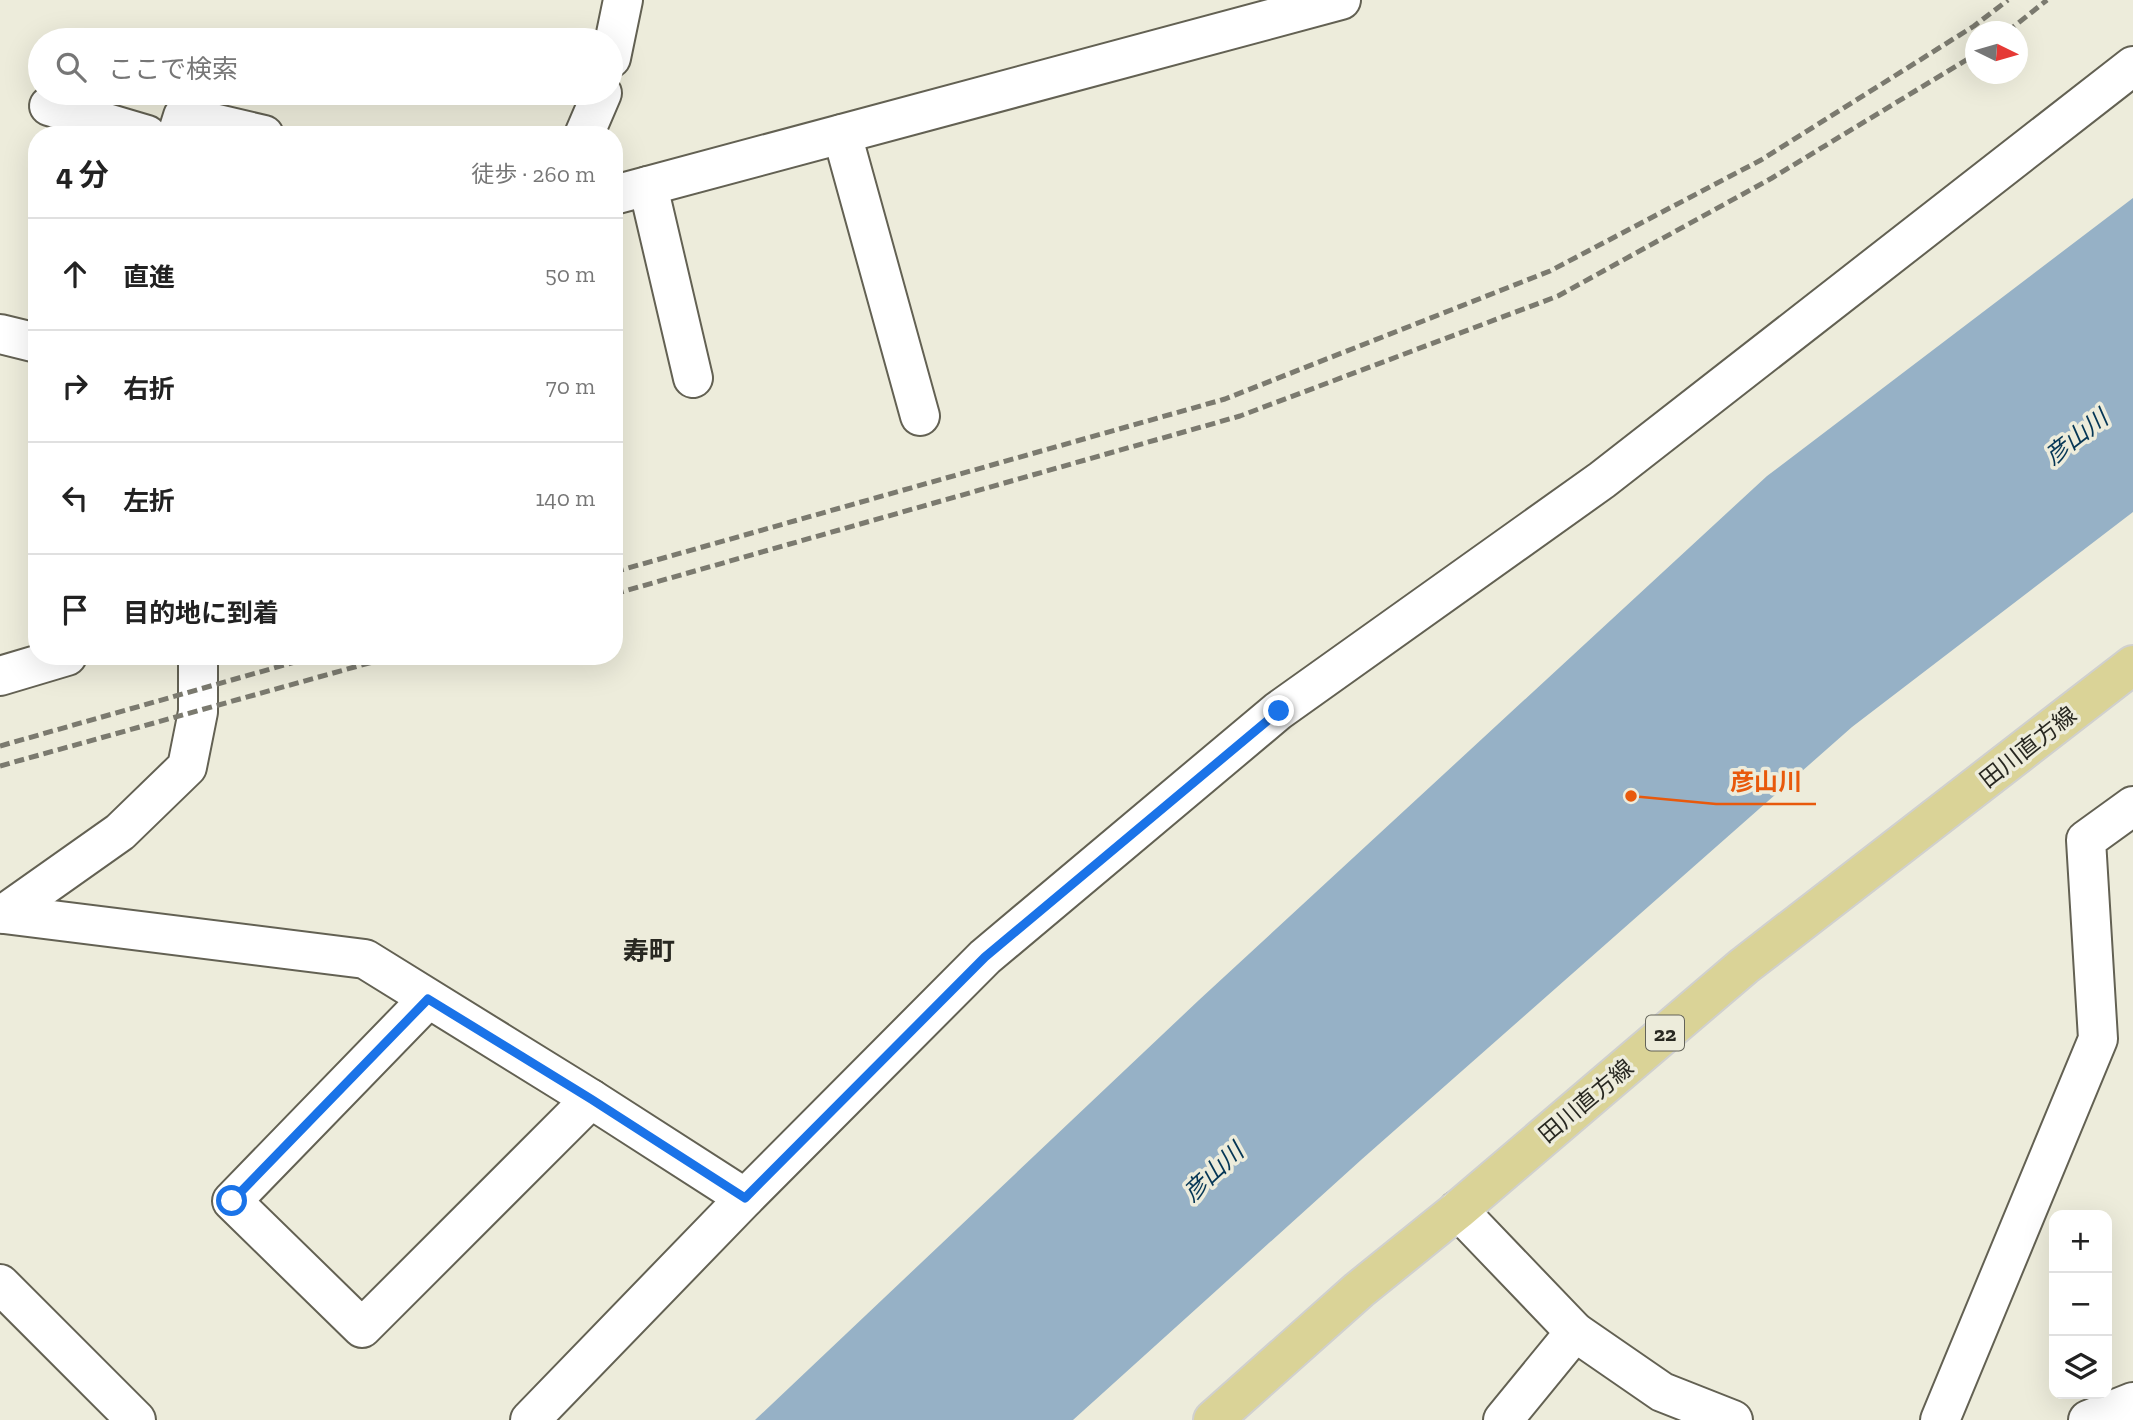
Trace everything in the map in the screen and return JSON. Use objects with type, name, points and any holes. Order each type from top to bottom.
[{"type":"main road","name":"田川直方線","points":[[1213,1420],[1359,1290],[1458,1210],[1744,966],[2133,665]]},
{"type":"street","points":[[617,28],[623,0]]},
{"type":"street","points":[[693,378],[631,190],[1341,0]]},
{"type":"street","points":[[530,1420],[745,1198],[985,957],[1279,711],[1602,480],[2133,66]]},
{"type":"street","points":[[588,126],[597,105]]},
{"type":"street","points":[[49,106],[117,126]]},
{"type":"street","points":[[180,126],[183,116],[226,126]]},
{"type":"street","points":[[842,134],[920,416]]},
{"type":"street","points":[[0,334],[28,341]]},
{"type":"street","points":[[0,676],[37,665]]},
{"type":"street","points":[[2,914],[120,832],[187,767],[198,712],[198,665]]},
{"type":"street","points":[[1940,1420],[2098,1039],[2086,840],[2133,806]]},
{"type":"street","points":[[2,914],[365,959],[745,1198]]},
{"type":"street","points":[[428,999],[232,1201],[362,1328],[591,1099]]},
{"type":"street","points":[[1458,1210],[1575,1332],[1662,1392],[1732,1420]]},
{"type":"street","points":[[1,1287],[136,1420]]},
{"type":"street","points":[[1503,1420],[1575,1332]]},
{"type":"street","points":[[2088,1420],[2133,1402]]},
{"type":"water","points":[[2133,198],[2133,512],[1852,727],[1361,1160],[1073,1420],[755,1420],[1199,1000],[1767,476]]},
{"type":"railway","points":[[623,569],[1225,399],[1550,271],[1761,160],[1974,26],[2008,0]]},
{"type":"railway","points":[[2021,21],[2047,0]]},
{"type":"railway","points":[[623,591],[1240,416],[1558,296],[1772,178],[1965,61]]},
{"type":"railway","points":[[0,746],[284,665]]},
{"type":"railway","points":[[0,766],[362,665]]},
{"type":"place","name":"彦山川","points":[[1631,796]]},
{"type":"district","name":"寿町","points":[[649,951]]},
{"type":"route","points":[[232,1201],[428,999],[745,1198],[985,957],[1279,711]]}]
